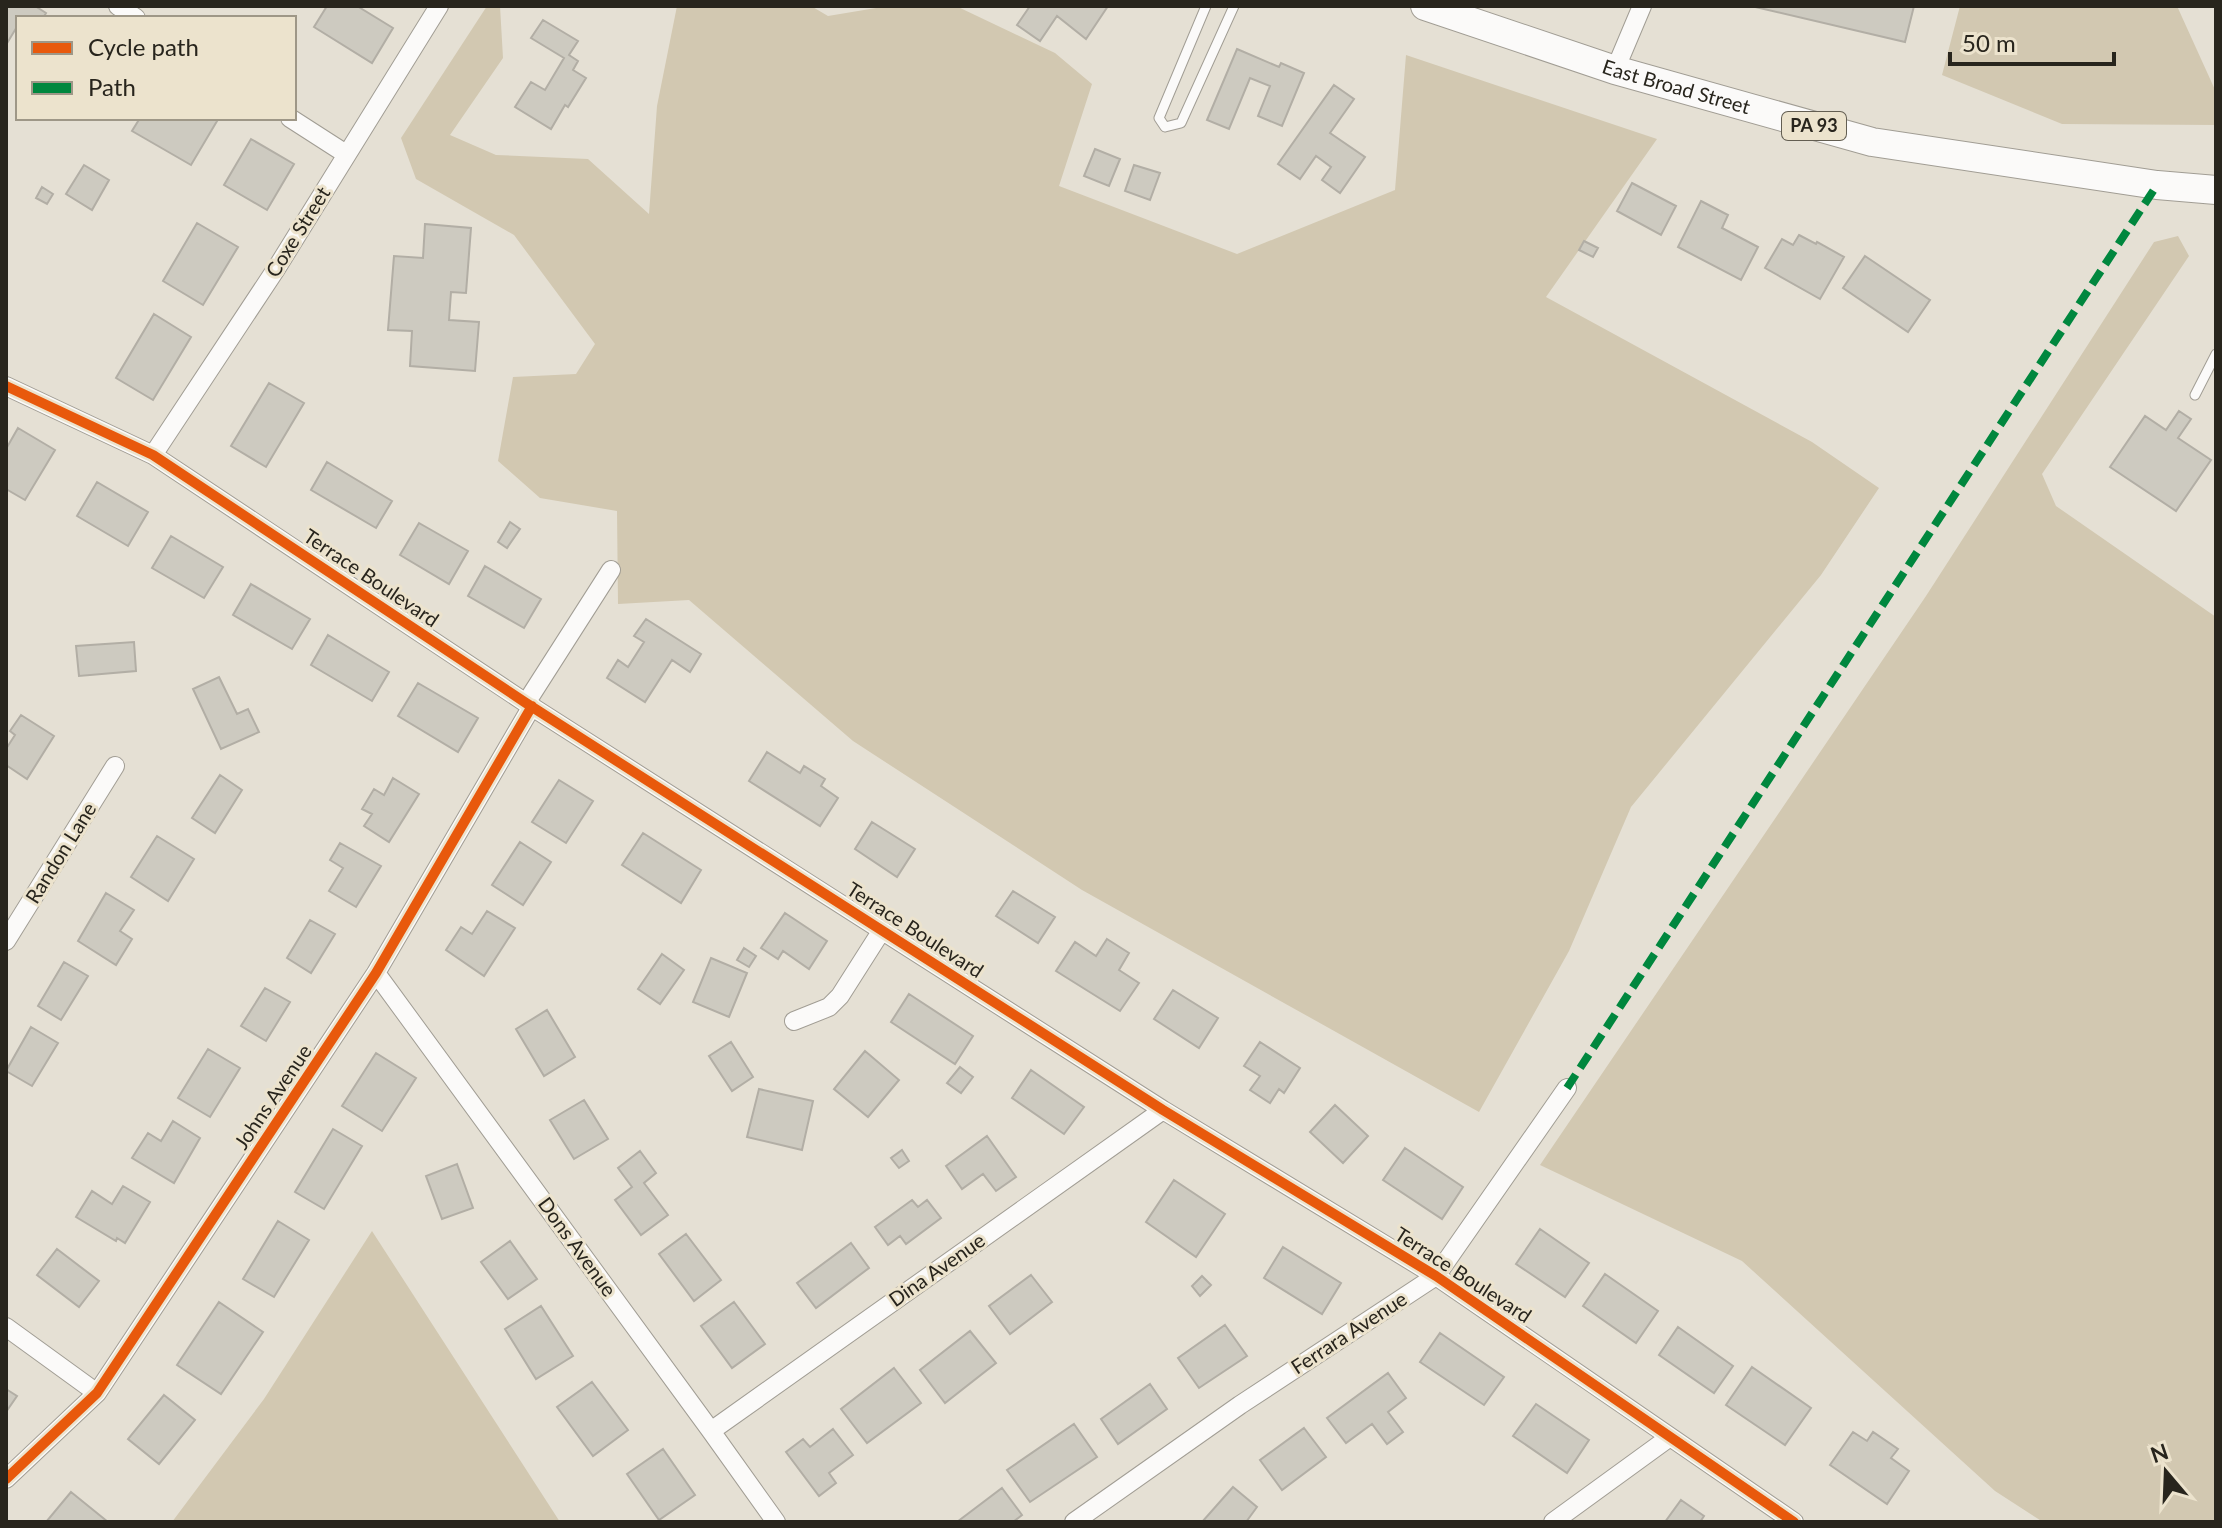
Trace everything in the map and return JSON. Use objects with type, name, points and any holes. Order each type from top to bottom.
[{"type":"highway","name":"East Broad Street","points":[[1425,6],[1615,70],[1872,142],[2157,185],[2216,190]]},
{"type":"street","name":"Coxe Street","points":[[153,455],[276,269],[439,6]]},
{"type":"street","points":[[1615,70],[1642,6]]},
{"type":"street","points":[[293,120],[346,154]]},
{"type":"street","name":"Terrace Boulevard","points":[[6,386],[153,455],[529,704],[1163,1110],[1436,1276],[1794,1522]]},
{"type":"street","name":"Johns Avenue","points":[[6,1479],[97,1393],[376,973],[529,704],[611,570]]},
{"type":"street","name":"Randon Lane","points":[[6,941],[115,766]]},
{"type":"street","points":[[794,1021],[829,1007],[840,996],[882,930]]},
{"type":"street","name":"Dons Avenue","points":[[376,973],[776,1522]]},
{"type":"street","name":"Ferrara Avenue","points":[[1074,1522],[1240,1405],[1436,1276],[1567,1088]]},
{"type":"street","name":"Dina Avenue","points":[[711,1431],[1163,1110]]},
{"type":"street","points":[[6,1327],[97,1393]]},
{"type":"street","points":[[1553,1522],[1670,1437]]},
{"type":"lane","points":[[1206,6],[1159,118],[1165,127],[1181,123],[1234,6]]},
{"type":"lane","points":[[2195,395],[2216,354]]},
{"type":"shaded area","points":[[487,6],[500,6],[503,58],[450,135],[496,155],[588,159],[649,214],[657,106],[677,6],[811,6],[828,16],[888,6],[956,6],[1055,53],[1092,84],[1059,186],[1237,254],[1395,190],[1406,55],[1657,139],[1546,297],[1812,442],[1879,488],[1821,575],[1631,807],[1569,951],[1479,1112],[1082,890],[853,741],[689,600],[618,604],[617,511],[540,498],[498,461],[513,377],[576,374],[595,344],[514,235],[416,179],[401,138]]},
{"type":"shaded area","points":[[1960,6],[2177,6],[2216,92],[2216,125],[2062,124],[1942,75]]},
{"type":"shaded area","points":[[2178,236],[2189,256],[2042,474],[2056,506],[2216,617],[2216,1522],[2043,1522],[1995,1491],[1742,1261],[1540,1165],[1926,596],[2154,242]]},
{"type":"shaded area","points":[[372,1231],[560,1522],[172,1522],[264,1399]]},
{"type":"building","points":[[6,6],[35,6],[46,13],[44,16],[16,16],[16,28],[6,45]]},
{"type":"building","points":[[327,6],[357,6],[393,28],[372,63],[314,27]]},
{"type":"building","points":[[1030,6],[1108,6],[1086,39],[1057,16],[1040,41],[1017,25]]},
{"type":"building","points":[[1751,6],[1914,6],[1905,42]]},
{"type":"building","points":[[543,20],[578,41],[569,55],[578,61],[573,70],[586,78],[551,129],[515,107],[531,82],[545,90],[564,58],[531,38]]},
{"type":"building","points":[[1237,49],[1279,67],[1281,63],[1304,73],[1282,126],[1258,116],[1270,86],[1250,78],[1229,129],[1207,120]]},
{"type":"building","points":[[1334,85],[1354,99],[1330,133],[1365,157],[1340,193],[1322,180],[1331,167],[1316,156],[1300,179],[1278,164]]},
{"type":"building","points":[[139,120],[217,121],[191,165],[132,131]]},
{"type":"building","points":[[251,139],[294,164],[267,210],[224,185]]},
{"type":"building","points":[[1095,149],[1120,159],[1109,186],[1084,176]]},
{"type":"building","points":[[84,165],[109,180],[92,210],[66,194]]},
{"type":"building","points":[[1134,165],[1160,173],[1150,200],[1125,191]]},
{"type":"building","points":[[1632,183],[1676,206],[1661,235],[1617,211]]},
{"type":"building","points":[[42,187],[53,194],[47,204],[36,198]]},
{"type":"building","points":[[1701,201],[1728,215],[1722,228],[1758,247],[1741,280],[1678,247]]},
{"type":"building","points":[[197,223],[238,247],[203,305],[163,281]]},
{"type":"building","points":[[425,224],[471,228],[466,293],[451,292],[449,320],[479,322],[475,371],[410,366],[412,331],[388,330],[394,256],[423,258]]},
{"type":"building","points":[[1799,235],[1844,257],[1820,299],[1765,268],[1782,239],[1793,245]]},
{"type":"building","points":[[1584,241],[1598,248],[1593,257],[1579,250]]},
{"type":"building","points":[[1865,256],[1930,300],[1908,332],[1843,288]]},
{"type":"building","points":[[154,314],[191,337],[153,400],[116,378]]},
{"type":"building","points":[[269,383],[304,403],[266,467],[231,446]]},
{"type":"building","points":[[2179,411],[2191,419],[2178,438],[2211,460],[2176,511],[2110,467],[2145,416],[2166,430]]},
{"type":"building","points":[[18,428],[55,450],[25,500],[6,489],[6,449]]},
{"type":"building","points":[[327,462],[392,501],[376,528],[311,490]]},
{"type":"building","points":[[97,482],[148,512],[128,546],[77,516]]},
{"type":"building","points":[[510,522],[520,529],[507,548],[498,542]]},
{"type":"building","points":[[419,523],[468,551],[449,584],[400,555]]},
{"type":"building","points":[[171,536],[223,567],[204,598],[152,568]]},
{"type":"building","points":[[485,566],[541,599],[524,628],[468,596]]},
{"type":"building","points":[[251,584],[310,619],[292,649],[233,615]]},
{"type":"building","points":[[646,619],[701,654],[690,672],[672,660],[645,702],[607,678],[618,660],[628,667],[644,642],[634,636]]},
{"type":"building","points":[[328,635],[389,672],[372,701],[311,665]]},
{"type":"building","points":[[134,642],[136,671],[79,676],[76,646]]},
{"type":"building","points":[[219,677],[237,714],[248,709],[259,732],[221,749],[193,689]]},
{"type":"building","points":[[418,683],[478,718],[458,752],[398,716]]},
{"type":"building","points":[[21,715],[54,736],[27,779],[6,765],[6,749],[15,735],[10,731]]},
{"type":"building","points":[[767,752],[800,773],[804,766],[825,779],[821,786],[838,798],[820,826],[749,781]]},
{"type":"building","points":[[220,775],[242,790],[215,833],[192,818]]},
{"type":"building","points":[[393,778],[419,794],[389,842],[364,826],[372,814],[362,809],[374,789],[384,795]]},
{"type":"building","points":[[559,780],[593,801],[566,843],[532,822]]},
{"type":"building","points":[[872,822],[915,849],[897,877],[855,849]]},
{"type":"building","points":[[643,833],[701,870],[681,903],[622,865]]},
{"type":"building","points":[[157,836],[194,859],[168,901],[131,877]]},
{"type":"building","points":[[520,842],[551,862],[523,905],[492,885]]},
{"type":"building","points":[[340,843],[381,866],[356,907],[329,891],[343,868],[330,860]]},
{"type":"building","points":[[1013,891],[1055,917],[1038,943],[996,916]]},
{"type":"building","points":[[106,893],[134,910],[120,931],[132,939],[116,965],[78,941]]},
{"type":"building","points":[[487,911],[515,928],[484,976],[446,950],[461,927],[472,934]]},
{"type":"building","points":[[785,913],[827,941],[809,969],[783,951],[778,959],[761,948]]},
{"type":"building","points":[[310,920],[335,934],[311,973],[287,958]]},
{"type":"building","points":[[1107,939],[1129,953],[1119,970],[1139,983],[1120,1011],[1056,971],[1075,942],[1096,956]]},
{"type":"building","points":[[744,948],[756,956],[749,967],[737,960]]},
{"type":"building","points":[[662,954],[684,970],[660,1004],[638,989]]},
{"type":"building","points":[[711,958],[747,973],[729,1017],[693,1002]]},
{"type":"building","points":[[64,962],[88,976],[61,1020],[38,1006]]},
{"type":"building","points":[[265,988],[290,1002],[266,1041],[241,1026]]},
{"type":"building","points":[[1173,990],[1218,1018],[1199,1048],[1154,1019]]},
{"type":"building","points":[[909,994],[973,1036],[955,1064],[891,1022]]},
{"type":"building","points":[[547,1010],[575,1057],[544,1076],[516,1029]]},
{"type":"building","points":[[31,1027],[58,1043],[32,1086],[6,1071]]},
{"type":"building","points":[[731,1042],[753,1077],[732,1091],[709,1056]]},
{"type":"building","points":[[1260,1042],[1300,1068],[1284,1093],[1279,1089],[1270,1103],[1250,1090],[1260,1076],[1244,1066]]},
{"type":"building","points":[[208,1049],[240,1068],[210,1117],[178,1098]]},
{"type":"building","points":[[865,1051],[899,1080],[868,1117],[834,1089]]},
{"type":"building","points":[[376,1053],[416,1078],[382,1131],[342,1106]]},
{"type":"building","points":[[960,1067],[973,1077],[961,1093],[947,1083]]},
{"type":"building","points":[[1031,1070],[1084,1107],[1064,1134],[1012,1098]]},
{"type":"building","points":[[759,1089],[813,1101],[802,1150],[747,1137]]},
{"type":"building","points":[[584,1100],[608,1139],[574,1159],[550,1120]]},
{"type":"building","points":[[1335,1105],[1368,1136],[1343,1163],[1310,1132]]},
{"type":"building","points":[[173,1121],[200,1138],[174,1183],[132,1158],[148,1133],[161,1141]]},
{"type":"building","points":[[333,1129],[362,1146],[324,1209],[295,1192]]},
{"type":"building","points":[[987,1136],[1016,1177],[996,1191],[983,1174],[962,1189],[946,1166]]},
{"type":"building","points":[[1405,1148],[1463,1187],[1442,1219],[1383,1180]]},
{"type":"building","points":[[902,1150],[909,1161],[899,1168],[891,1158]]},
{"type":"building","points":[[640,1151],[656,1173],[644,1183],[668,1215],[641,1235],[615,1200],[632,1187],[618,1168]]},
{"type":"building","points":[[457,1164],[473,1208],[442,1219],[426,1176]]},
{"type":"building","points":[[1174,1180],[1225,1214],[1196,1257],[1146,1222]]},
{"type":"building","points":[[123,1186],[150,1202],[125,1243],[117,1238],[116,1241],[76,1217],[92,1191],[112,1204]]},
{"type":"building","points":[[912,1200],[918,1207],[927,1200],[941,1218],[906,1244],[900,1236],[888,1245],[875,1227]]},
{"type":"building","points":[[278,1221],[309,1240],[274,1297],[243,1279]]},
{"type":"building","points":[[1540,1229],[1589,1263],[1565,1297],[1516,1264]]},
{"type":"building","points":[[686,1234],[721,1280],[694,1301],[659,1254]]},
{"type":"building","points":[[510,1241],[537,1279],[508,1299],[481,1262]]},
{"type":"building","points":[[851,1243],[869,1268],[816,1308],[797,1283]]},
{"type":"building","points":[[1283,1247],[1341,1283],[1322,1314],[1264,1278]]},
{"type":"building","points":[[57,1249],[99,1281],[79,1307],[37,1275]]},
{"type":"building","points":[[1605,1274],[1658,1311],[1636,1343],[1583,1306]]},
{"type":"building","points":[[1031,1275],[1052,1302],[1010,1334],[989,1306]]},
{"type":"building","points":[[1202,1276],[1211,1285],[1200,1296],[1192,1286]]},
{"type":"building","points":[[219,1302],[263,1332],[221,1394],[177,1365]]},
{"type":"building","points":[[734,1302],[765,1344],[732,1368],[701,1326]]},
{"type":"building","points":[[541,1306],[573,1356],[536,1379],[505,1329]]},
{"type":"building","points":[[1225,1325],[1247,1356],[1199,1388],[1178,1358]]},
{"type":"building","points":[[1678,1327],[1733,1366],[1714,1393],[1659,1355]]},
{"type":"building","points":[[970,1331],[996,1363],[945,1403],[920,1370]]},
{"type":"building","points":[[1440,1333],[1504,1377],[1484,1405],[1420,1362]]},
{"type":"building","points":[[1752,1367],[1811,1408],[1785,1445],[1726,1405]]},
{"type":"building","points":[[894,1368],[921,1403],[867,1443],[841,1409]]},
{"type":"building","points":[[1388,1373],[1406,1398],[1388,1412],[1403,1432],[1387,1444],[1372,1424],[1346,1443],[1327,1418]]},
{"type":"building","points":[[592,1382],[628,1430],[593,1456],[557,1407]]},
{"type":"building","points":[[1150,1384],[1167,1409],[1118,1444],[1101,1419]]},
{"type":"building","points":[[6,1389],[17,1396],[6,1412]]},
{"type":"building","points":[[164,1395],[195,1420],[159,1464],[128,1439]]},
{"type":"building","points":[[1536,1404],[1589,1440],[1567,1473],[1513,1436]]},
{"type":"building","points":[[1074,1424],[1097,1457],[1030,1502],[1007,1470]]},
{"type":"building","points":[[1304,1428],[1326,1457],[1282,1490],[1260,1460]]},
{"type":"building","points":[[833,1429],[853,1455],[829,1473],[836,1483],[819,1496],[786,1452],[803,1439],[810,1447]]},
{"type":"building","points":[[1853,1432],[1867,1441],[1873,1432],[1898,1449],[1891,1458],[1909,1471],[1887,1504],[1830,1465]]},
{"type":"building","points":[[663,1449],[695,1495],[659,1520],[627,1474]]},
{"type":"building","points":[[1233,1487],[1257,1507],[1246,1522],[1202,1522]]},
{"type":"building","points":[[1002,1488],[1022,1515],[1013,1522],[957,1522]]},
{"type":"building","points":[[71,1492],[108,1522],[46,1522]]},
{"type":"building","points":[[1681,1500],[1704,1516],[1700,1522],[1665,1522]]},
{"type":"marked path","points":[[1567,1088],[2157,185]]},
{"type":"cycle path","points":[[6,386],[153,455],[526,703],[1163,1110],[1436,1276],[1794,1522]]},
{"type":"cycle path","points":[[6,1479],[97,1393],[376,973],[532,706]]}]
